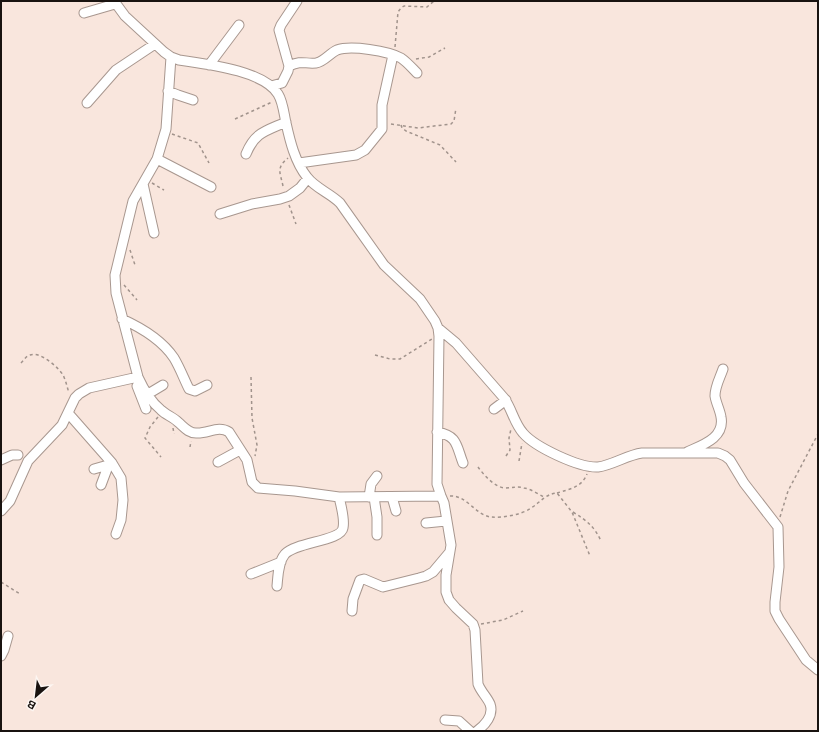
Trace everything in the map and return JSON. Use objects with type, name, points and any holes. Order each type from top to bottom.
[{"type":"street","points":[[271,86],[282,82],[288,72],[289,66],[279,30],[297,1]]},
{"type":"street","points":[[84,12],[114,2],[125,16],[171,57],[179,60],[232,69],[261,80],[271,86],[280,98],[294,153],[308,178],[312,183],[334,197],[340,203],[384,266],[420,299],[438,332],[436,478],[440,496],[444,503],[451,545],[446,575],[446,592],[449,600],[473,624],[475,630],[478,684],[480,690],[490,704],[491,711],[484,726],[477,731]]},
{"type":"street","points":[[210,65],[239,25]]},
{"type":"street","points":[[87,103],[116,70],[155,44]]},
{"type":"street","points":[[289,66],[301,62],[321,62],[336,50],[367,49],[393,55],[402,59],[416,73]]},
{"type":"street","points":[[299,163],[361,153],[380,133],[383,122],[382,105],[393,55]]},
{"type":"street","points":[[146,409],[135,381],[114,281],[133,202],[157,159],[165,132],[171,57]]},
{"type":"street","points":[[168,91],[193,100]]},
{"type":"street","points":[[246,154],[254,139],[262,133],[286,122]]},
{"type":"street","points":[[157,159],[211,187]]},
{"type":"street","points":[[220,214],[295,193],[308,178]]},
{"type":"street","points":[[144,182],[154,233]]},
{"type":"street","points":[[122,319],[152,335],[170,353],[189,389],[195,391],[206,385]]},
{"type":"street","points":[[438,332],[456,343],[506,400],[523,434],[530,440],[569,461],[584,466],[597,467],[609,465],[634,454],[642,453],[718,453],[730,460],[744,483],[778,527],[779,566],[775,611],[806,660],[818,670]]},
{"type":"street","points":[[684,453],[709,442],[719,431],[721,426],[721,418],[715,398],[717,386],[723,369]]},
{"type":"street","points":[[1,511],[10,501],[23,457],[58,430],[78,394],[89,388],[135,381]]},
{"type":"street","points":[[135,381],[162,411],[192,433],[197,434],[220,429],[229,432],[249,464],[250,474],[254,485],[261,489],[295,490],[339,497],[440,496]]},
{"type":"street","points":[[148,394],[163,385]]},
{"type":"street","points":[[494,409],[506,400]]},
{"type":"street","points":[[68,413],[109,463],[118,471],[122,484],[123,500],[121,520],[116,534]]},
{"type":"street","points":[[437,432],[447,434],[454,439],[462,463]]},
{"type":"street","points":[[218,462],[240,450]]},
{"type":"street","points":[[1,460],[12,456],[23,457]]},
{"type":"street","points":[[94,469],[109,463]]},
{"type":"street","points":[[101,485],[109,463]]},
{"type":"street","points":[[377,476],[371,484],[372,497],[377,517],[377,535]]},
{"type":"street","points":[[277,586],[281,562],[285,554],[290,550],[339,535],[343,528],[339,497]]},
{"type":"street","points":[[392,497],[396,511]]},
{"type":"street","points":[[426,523],[446,521]]},
{"type":"street","points":[[352,612],[353,599],[360,580],[364,579],[384,587],[426,576],[433,572],[450,552]]},
{"type":"street","points":[[251,574],[281,562]]},
{"type":"street","points":[[1,656],[8,636]]},
{"type":"street","points":[[445,720],[464,724],[470,731]]},
{"type":"path","points":[[393,55],[397,35],[399,10],[404,6],[427,7],[434,1]]},
{"type":"path","points":[[402,59],[429,57],[445,48]]},
{"type":"path","points":[[235,119],[280,98]]},
{"type":"path","points":[[383,122],[418,128],[451,124],[454,121],[456,108]]},
{"type":"path","points":[[401,125],[406,131],[440,145],[456,162]]},
{"type":"path","points":[[165,132],[198,143],[209,163]]},
{"type":"path","points":[[283,186],[279,169],[280,166],[294,153]]},
{"type":"path","points":[[144,182],[164,190]]},
{"type":"path","points":[[285,197],[296,224]]},
{"type":"path","points":[[124,285],[137,300]]},
{"type":"path","points":[[375,355],[390,359],[400,359],[438,332]]},
{"type":"path","points":[[21,363],[31,354],[41,356],[48,360],[62,374],[73,402]]},
{"type":"path","points":[[250,474],[257,445],[252,418],[251,377]]},
{"type":"path","points":[[161,457],[145,438],[150,427],[162,411]]},
{"type":"path","points":[[506,456],[510,450],[510,430],[516,420]]},
{"type":"path","points":[[519,461],[523,434]]},
{"type":"path","points":[[778,527],[783,504],[788,491],[818,434]]},
{"type":"path","points":[[440,496],[455,495],[461,497],[484,515],[490,516],[519,513],[531,509],[544,497],[550,494],[580,485],[585,479],[590,466]]},
{"type":"path","points":[[478,467],[484,475],[500,486],[505,488],[516,486],[526,488],[544,497]]},
{"type":"path","points":[[557,493],[572,512],[590,556]]},
{"type":"path","points":[[572,512],[591,525],[596,530],[601,541]]},
{"type":"path","points":[[1,582],[20,594]]},
{"type":"path","points":[[473,624],[503,620],[523,611]]}]
